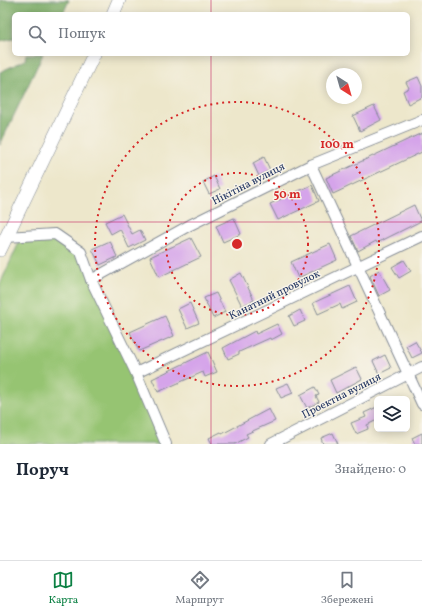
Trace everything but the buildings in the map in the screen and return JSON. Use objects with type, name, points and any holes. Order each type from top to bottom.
[{"type":"main road","points":[[114,12],[119,0]]},
{"type":"main road","points":[[0,250],[93,56]]},
{"type":"street","name":"Нікітіна вулиця","points":[[91,280],[190,225],[311,165],[422,120]]},
{"type":"street","points":[[311,165],[357,267],[422,404]]},
{"type":"street","points":[[6,237],[54,234],[81,252],[91,280],[136,373],[166,444]]},
{"type":"street","name":"Канатний провулок","points":[[136,373],[422,236]]},
{"type":"street","name":"Проектна вулиця","points":[[271,444],[422,368]]},
{"type":"green space","points":[[0,0],[69,0],[64,12],[12,12],[12,38],[0,41]]},
{"type":"green space","points":[[26,56],[42,56],[0,145],[0,72],[25,60]]},
{"type":"green space","points":[[55,234],[81,252],[166,444],[0,444],[0,284],[22,236]]}]
